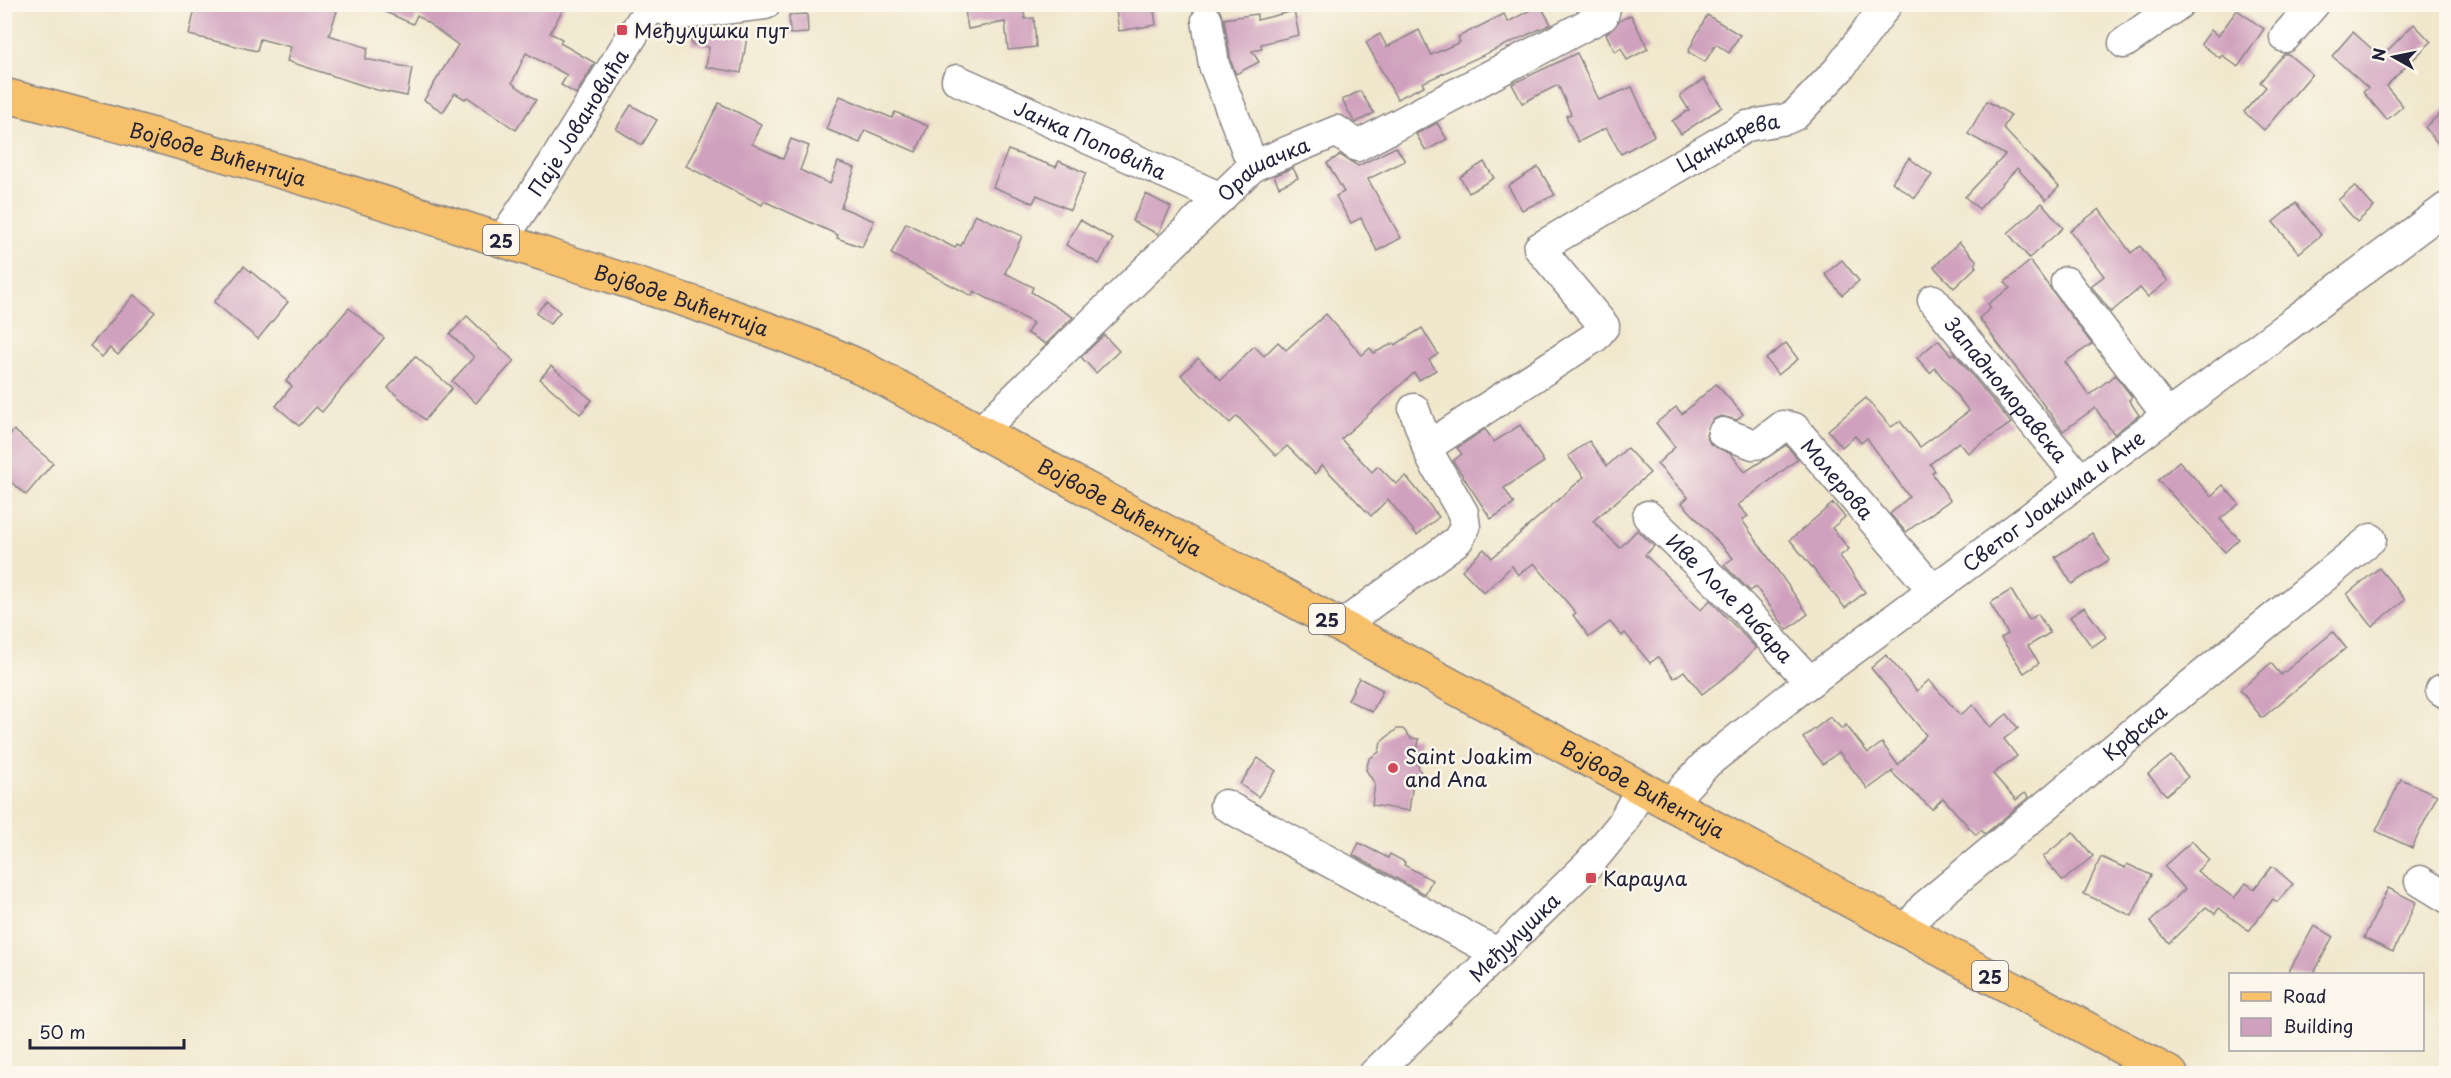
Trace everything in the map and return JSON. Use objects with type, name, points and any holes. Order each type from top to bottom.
[{"type":"main road","name":"Војводе Вићентија","points":[[4,95],[199,148],[502,240],[699,305],[820,349],[892,382],[2171,1074]]},
{"type":"street","points":[[652,5],[680,14],[765,4]]},
{"type":"street","points":[[2124,43],[2179,4]]},
{"type":"street","points":[[2285,37],[2314,4]]},
{"type":"street","name":"Паје Јовановића","points":[[502,240],[553,164],[652,5]]},
{"type":"street","name":"Цанкарева","points":[[1428,447],[1595,337],[1605,326],[1539,248],[1747,126],[1786,119],[1795,115],[1896,6]]},
{"type":"street","name":"Орашачка","points":[[981,431],[1253,166],[1337,131],[1357,146],[1604,10]]},
{"type":"street","points":[[1207,20],[1214,65],[1253,166]]},
{"type":"street","name":"Јанка Поповића","points":[[957,80],[1221,198]]},
{"type":"street","name":"Светог Јоакима и Ане","points":[[1670,804],[1707,763],[1810,682],[2080,479],[2444,215]]},
{"type":"street","points":[[2066,282],[2167,416]]},
{"type":"street","name":"Западноморавска","points":[[1932,300],[2080,479]]},
{"type":"street","points":[[1341,626],[1463,534],[1465,527],[1463,513],[1428,447],[1414,409]]},
{"type":"street","name":"Молерова","points":[[1723,433],[1753,444],[1761,443],[1783,426],[1794,428],[1933,590]]},
{"type":"street","name":"Иве Лоле Рибара","points":[[1648,516],[1742,607],[1810,682]]},
{"type":"street","name":"Крфска","points":[[1906,931],[1932,899],[2372,539]]},
{"type":"street","name":"Међулушка","points":[[1374,1074],[1567,887],[1612,837],[1641,788]]},
{"type":"street","points":[[1226,805],[1497,953]]},
{"type":"street","points":[[2420,881],[2446,897]]},
{"type":"building","points":[[196,4],[317,4],[337,11],[329,35],[368,48],[365,59],[412,68],[407,96],[377,90],[287,61],[291,47],[260,39],[257,51],[189,35]]},
{"type":"building","points":[[367,4],[566,4],[550,33],[562,39],[560,43],[595,63],[576,94],[561,85],[567,75],[526,53],[512,83],[536,100],[516,130],[467,97],[465,99],[455,93],[443,112],[424,100],[458,45],[417,15],[413,24]]},
{"type":"building","points":[[964,4],[1023,4],[1025,19],[1034,18],[1036,47],[1008,50],[1005,22],[968,29]]},
{"type":"building","points":[[1115,4],[1153,4],[1156,25],[1119,31]]},
{"type":"building","points":[[1540,5],[1551,24],[1422,83],[1424,86],[1397,99],[1366,42],[1380,34],[1387,47],[1419,30],[1431,55],[1460,42],[1458,37],[1504,14],[1508,22]]},
{"type":"building","points":[[2237,10],[2264,29],[2238,67],[2222,55],[2220,58],[2201,44],[2211,30],[2218,36]]},
{"type":"building","points":[[1294,11],[1299,35],[1261,44],[1262,49],[1252,51],[1259,62],[1236,74],[1231,62],[1224,19],[1257,14],[1257,20]]},
{"type":"building","points":[[807,14],[808,33],[790,34],[789,15]]},
{"type":"building","points":[[1631,15],[1648,49],[1627,60],[1621,48],[1615,52],[1606,34],[1619,21]]},
{"type":"building","points":[[1707,15],[1740,35],[1729,53],[1716,44],[1705,62],[1688,52]]},
{"type":"building","points":[[2414,24],[2431,42],[2386,86],[2403,106],[2387,120],[2363,92],[2368,88],[2332,56],[2353,32],[2381,57]]},
{"type":"building","points":[[701,29],[747,37],[741,73],[706,67],[709,47],[691,44],[694,30]]},
{"type":"building","points":[[1577,53],[1599,100],[1632,87],[1654,136],[1621,154],[1606,128],[1578,142],[1566,116],[1571,114],[1558,85],[1522,103],[1512,84]]},
{"type":"building","points":[[2284,54],[2288,54],[2312,74],[2264,130],[2244,112],[2266,87],[2260,82]]},
{"type":"building","points":[[1704,79],[1722,107],[1681,134],[1672,121],[1689,110],[1680,96]]},
{"type":"building","points":[[1360,91],[1374,113],[1355,123],[1342,100]]},
{"type":"building","points":[[840,96],[892,118],[895,112],[928,126],[916,152],[865,130],[860,143],[826,129]]},
{"type":"building","points":[[1987,101],[2011,115],[2003,128],[2059,187],[2046,200],[2017,168],[1979,209],[1965,197],[2005,155],[1968,134]]},
{"type":"building","points":[[719,103],[761,124],[752,144],[783,159],[791,139],[809,146],[800,170],[830,184],[838,162],[855,168],[841,207],[874,221],[862,247],[837,238],[838,235],[764,201],[762,205],[686,166]]},
{"type":"building","points":[[631,105],[657,120],[642,145],[616,129]]},
{"type":"building","points":[[2446,109],[2446,154],[2425,127]]},
{"type":"building","points":[[1437,123],[1447,139],[1426,151],[1416,134]]},
{"type":"building","points":[[1396,147],[1405,161],[1368,179],[1401,238],[1377,251],[1361,218],[1351,223],[1336,196],[1344,192],[1327,163],[1340,155],[1358,166]]},
{"type":"building","points":[[1008,150],[1056,167],[1059,161],[1086,173],[1070,210],[1037,195],[1033,203],[993,187]]},
{"type":"building","points":[[1909,158],[1932,175],[1915,198],[1892,182]]},
{"type":"building","points":[[1484,162],[1494,178],[1469,193],[1460,177]]},
{"type":"building","points":[[1538,167],[1555,195],[1522,210],[1508,186]]},
{"type":"building","points":[[1293,168],[1298,178],[1279,187],[1274,176]]},
{"type":"building","points":[[2355,186],[2374,207],[2357,222],[2338,200]]},
{"type":"building","points":[[1146,194],[1171,207],[1158,234],[1132,221]]},
{"type":"building","points":[[2042,203],[2063,228],[2029,258],[2008,233]]},
{"type":"building","points":[[2296,203],[2321,235],[2299,253],[2273,222]]},
{"type":"building","points":[[2099,209],[2131,253],[2140,246],[2168,281],[2148,297],[2140,288],[2111,312],[2091,286],[2104,276],[2070,231]]},
{"type":"building","points":[[975,214],[1022,236],[1005,273],[1033,287],[1031,292],[1073,317],[1046,344],[1027,333],[1033,323],[974,291],[972,296],[891,254],[906,223],[955,248],[957,244],[961,246]]},
{"type":"building","points":[[1080,220],[1113,239],[1099,264],[1066,245]]},
{"type":"building","points":[[1959,242],[1976,260],[1976,267],[1954,288],[1934,267]]},
{"type":"building","points":[[1842,260],[1859,281],[1842,295],[1825,274]]},
{"type":"building","points":[[2030,261],[2092,344],[2065,362],[2089,395],[2115,375],[2132,397],[2129,400],[2139,415],[2114,434],[2095,408],[2063,431],[1979,318],[1991,308],[1988,304],[2010,288],[2005,282]]},
{"type":"building","points":[[244,266],[288,302],[258,339],[214,302]]},
{"type":"building","points":[[134,295],[155,312],[118,355],[110,348],[102,357],[90,346]]},
{"type":"building","points":[[547,301],[560,312],[550,324],[536,313]]},
{"type":"building","points":[[349,308],[384,338],[322,412],[316,407],[299,426],[276,406],[292,386],[286,381]]},
{"type":"building","points":[[1326,314],[1362,355],[1370,348],[1374,353],[1394,343],[1395,345],[1422,328],[1438,354],[1429,360],[1436,370],[1419,380],[1414,373],[1341,439],[1372,472],[1378,466],[1396,484],[1406,476],[1439,517],[1417,535],[1388,499],[1371,516],[1322,465],[1315,474],[1287,446],[1276,456],[1237,416],[1230,423],[1181,375],[1198,358],[1221,380],[1254,346],[1264,356],[1278,342],[1286,350]]},
{"type":"building","points":[[467,316],[514,361],[476,403],[452,381],[474,357],[450,334]]},
{"type":"building","points":[[1104,335],[1119,351],[1096,373],[1081,357]]},
{"type":"building","points":[[1938,340],[1951,355],[1954,353],[2011,423],[1968,453],[1959,442],[1930,464],[1935,471],[1932,473],[1950,500],[1906,532],[1890,514],[1909,497],[1867,438],[1861,443],[1855,436],[1842,447],[1828,430],[1866,398],[1891,427],[1900,421],[1920,447],[1969,411],[1935,368],[1930,373],[1917,358]]},
{"type":"building","points":[[1786,343],[1798,359],[1778,375],[1766,359]]},
{"type":"building","points":[[415,356],[452,388],[425,420],[388,388]]},
{"type":"building","points":[[551,366],[592,400],[580,414],[540,379]]},
{"type":"building","points":[[1716,384],[1743,414],[1737,420],[1721,416],[1712,420],[1706,435],[1710,444],[1731,454],[1745,472],[1786,445],[1798,459],[1738,505],[1748,516],[1742,520],[1808,614],[1787,630],[1756,587],[1750,591],[1724,565],[1733,558],[1682,503],[1688,497],[1657,464],[1675,447],[1656,423],[1676,407],[1682,414]]},
{"type":"building","points":[[1520,425],[1544,462],[1504,488],[1514,504],[1491,519],[1453,461],[1462,454],[1457,448],[1485,429],[1494,442]]},
{"type":"building","points":[[14,430],[53,463],[26,495],[4,476],[4,442]]},
{"type":"building","points":[[1589,441],[1607,466],[1627,448],[1650,473],[1593,521],[1620,548],[1637,530],[1654,546],[1645,555],[1701,610],[1710,600],[1756,648],[1734,670],[1702,694],[1684,671],[1674,678],[1658,657],[1650,663],[1625,633],[1622,636],[1610,622],[1589,637],[1573,615],[1576,613],[1534,563],[1518,575],[1512,566],[1484,593],[1462,570],[1484,549],[1492,558],[1584,477],[1568,456]]},
{"type":"building","points":[[2179,461],[2211,496],[2223,485],[2239,504],[2220,519],[2239,539],[2225,552],[2158,480]]},
{"type":"building","points":[[1833,503],[1845,517],[1832,528],[1849,549],[1840,556],[1865,592],[1845,608],[1790,540]]},
{"type":"building","points":[[2092,533],[2109,560],[2072,584],[2055,557]]},
{"type":"building","points":[[2379,568],[2405,600],[2372,626],[2347,594]]},
{"type":"building","points":[[2011,590],[2029,620],[2038,614],[2050,633],[2028,646],[2039,663],[2024,673],[2001,638],[2008,634],[1990,603]]},
{"type":"building","points":[[2084,607],[2106,637],[2092,647],[2070,617]]},
{"type":"building","points":[[2333,632],[2346,648],[2262,718],[2240,690],[2271,663],[2281,675]]},
{"type":"building","points":[[1886,655],[1917,691],[1929,680],[1960,715],[1973,705],[1990,727],[2007,714],[2018,728],[2004,739],[2017,756],[1993,774],[2016,800],[2025,793],[2029,797],[1985,834],[1981,830],[1976,835],[1943,798],[1932,809],[1891,772],[1868,789],[1839,752],[1823,764],[1803,738],[1830,717],[1842,729],[1846,725],[1868,753],[1882,743],[1898,765],[1926,735],[1871,668]]},
{"type":"building","points":[[1359,678],[1383,690],[1372,712],[1348,700]]},
{"type":"building","name":"Saint Joakim and Ana","points":[[1397,729],[1403,729],[1411,738],[1419,739],[1416,761],[1421,773],[1413,782],[1409,811],[1372,805],[1375,784],[1366,770],[1369,759],[1379,752],[1381,742]]},
{"type":"building","points":[[2171,756],[2188,777],[2166,795],[2148,774]]},
{"type":"building","points":[[1258,758],[1276,771],[1258,797],[1240,784]]},
{"type":"building","points":[[2401,779],[2437,795],[2412,848],[2376,831]]},
{"type":"building","points":[[2073,832],[2093,856],[2063,881],[2043,857]]},
{"type":"building","points":[[2192,841],[2209,860],[2197,871],[2234,898],[2246,883],[2254,889],[2272,866],[2293,884],[2277,902],[2273,899],[2249,931],[2219,908],[2215,914],[2206,907],[2169,943],[2150,922],[2185,889],[2164,866]]},
{"type":"building","points":[[1359,843],[1388,858],[1390,854],[1405,862],[1404,865],[1432,880],[1425,894],[1353,855]]},
{"type":"building","points":[[2101,857],[2125,868],[2127,864],[2151,875],[2132,916],[2084,894]]},
{"type":"building","points":[[2388,888],[2416,902],[2393,952],[2364,938]]},
{"type":"building","points":[[2314,926],[2333,936],[2314,973],[2288,973]]},
{"type":"place","name":"Међулушки пут","points":[[622,30]]},
{"type":"place","name":"Saint Joakim and Ana","points":[[1393,768]]},
{"type":"place","name":"Караула","points":[[1591,878]]}]
